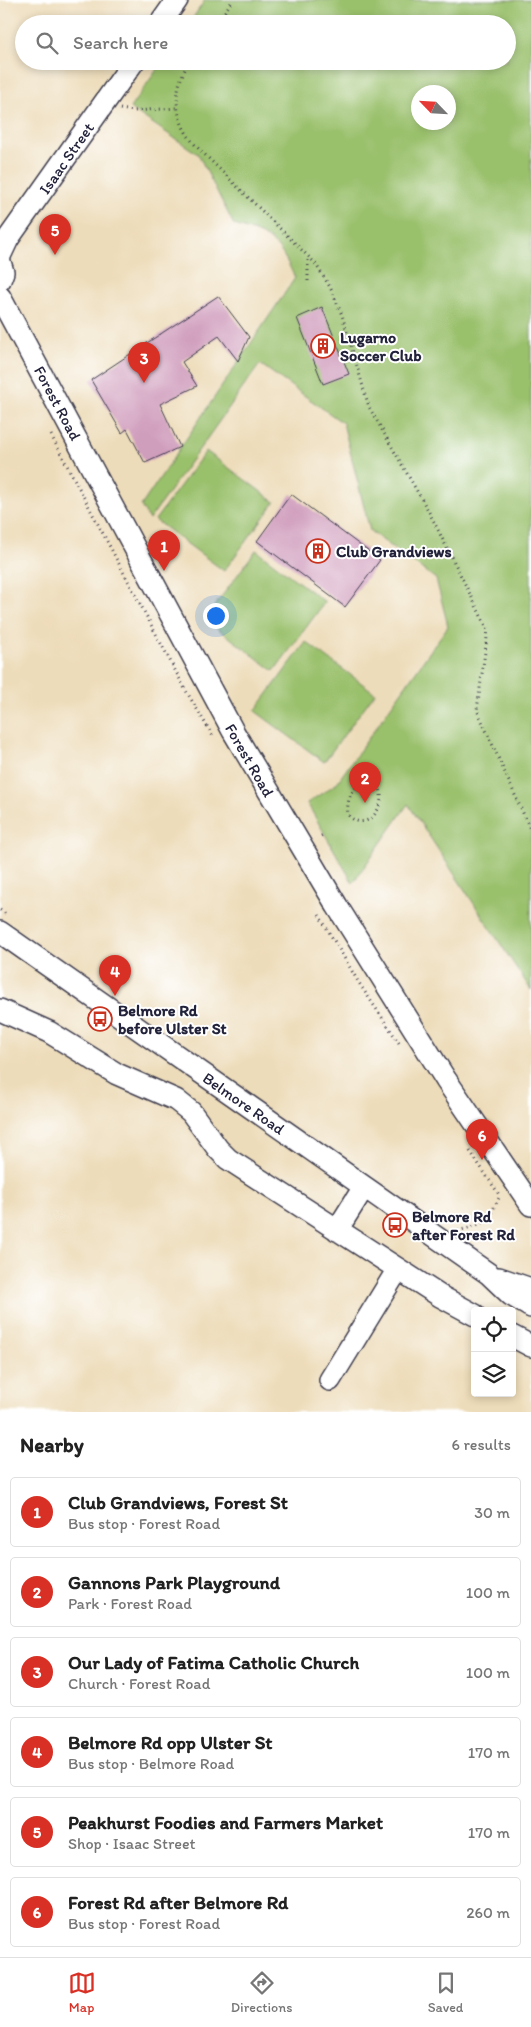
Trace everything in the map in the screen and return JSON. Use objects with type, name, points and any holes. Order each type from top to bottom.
[{"type":"street","points":[[166,15],[176,0]]},
{"type":"street","name":"Isaac Street","points":[[0,256],[8,239],[128,70]]},
{"type":"street","points":[[0,262],[3,272],[0,280]]},
{"type":"street","name":"Forest Road","points":[[0,297],[233,731],[342,915],[446,1080],[525,1194]]},
{"type":"street","name":"Belmore Road","points":[[0,932],[489,1274],[511,1295],[531,1306]]},
{"type":"street","points":[[0,1010],[49,1032],[117,1074],[176,1100],[199,1120],[218,1149],[228,1159],[398,1269],[471,1313]]},
{"type":"street","points":[[337,1230],[364,1187]]},
{"type":"street","points":[[330,1380],[398,1269]]},
{"type":"street","name":"Belmore Road","points":[[489,1274],[531,1289]]},
{"type":"path","points":[[222,15],[233,0]]},
{"type":"path","points":[[186,70],[178,86],[176,108],[182,128],[196,146],[308,257],[325,277],[336,299],[369,407],[429,512],[488,630],[477,710],[531,831]]},
{"type":"path","points":[[106,101],[122,110],[134,112],[176,108]]},
{"type":"path","points":[[308,257],[308,281]]},
{"type":"path","points":[[362,783],[374,784],[380,789],[382,796],[378,812],[365,822],[353,820],[347,809],[351,794],[362,783]]},
{"type":"path","points":[[446,1244],[459,1230],[478,1225],[488,1219],[501,1193],[525,1194]]},
{"type":"green space","points":[[205,0],[531,0],[531,990],[408,804],[353,883],[307,803],[336,784],[448,626],[436,579],[370,531],[343,423],[260,364],[149,520],[141,506],[295,278],[284,256],[273,242],[258,233],[234,225],[198,154],[130,108],[157,70],[516,70],[516,15],[195,15]]},
{"type":"green space","points":[[206,451],[275,502],[224,571],[155,520]]},
{"type":"green space","points":[[256,550],[325,602],[274,671],[205,619]]},
{"type":"green space","points":[[306,642],[375,693],[324,762],[255,711]]},
{"type":"building","points":[[218,296],[249,337],[238,361],[219,336],[182,362],[197,386],[160,404],[180,447],[145,463],[127,429],[122,433],[91,380]]},
{"type":"building","name":"Lugarno Soccer Club","points":[[322,307],[349,374],[323,384],[297,318]]},
{"type":"building","name":"Club Grandviews","points":[[291,494],[380,560],[345,607],[257,541]]},
{"type":"place","name":"Peakhurst Foodies and Farmers Market","points":[[55,255]]},
{"type":"place","name":"Lugarno Soccer Club","points":[[323,346]]},
{"type":"place","name":"Our Lady of Fatima Catholic Church","points":[[144,383]]},
{"type":"place","name":"Club Grandviews","points":[[318,551]]},
{"type":"place","name":"Club Grandviews, Forest St","points":[[164,571]]},
{"type":"place","name":"Gannons Park Playground","points":[[365,803]]},
{"type":"place","name":"Belmore Rd opp Ulster St","points":[[115,996]]},
{"type":"place","name":"Belmore Rd before Ulster St","points":[[100,1019]]},
{"type":"place","name":"Forest Rd after Belmore Rd","points":[[482,1160]]},
{"type":"place","name":"Belmore Rd after Forest Rd","points":[[395,1225]]}]
